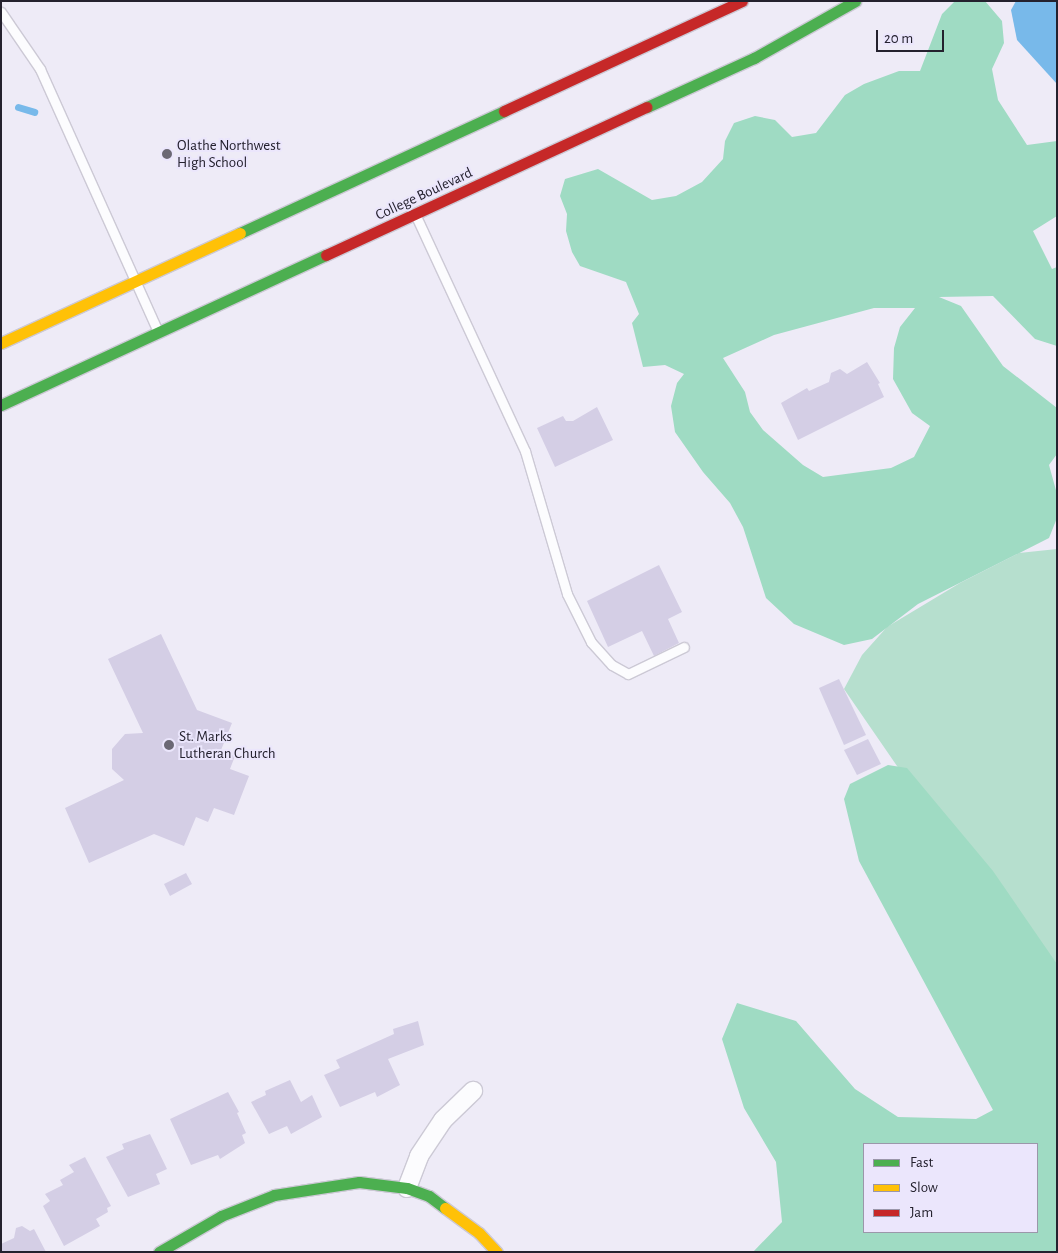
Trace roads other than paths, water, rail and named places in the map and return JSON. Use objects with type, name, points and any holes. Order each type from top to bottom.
[{"type":"main road","points":[[1,344],[742,1]]},
{"type":"main road","name":"College Boulevard","points":[[1,405],[754,58],[855,1]]},
{"type":"main road","points":[[159,1252],[221,1216],[274,1195],[359,1182],[407,1188],[429,1196],[479,1233],[497,1252]]},
{"type":"street","points":[[407,1188],[419,1156],[443,1120],[473,1091]]},
{"type":"lane","points":[[1,12],[40,69],[158,333]]},
{"type":"lane","points":[[415,214],[525,451],[567,594],[591,642],[612,665],[628,674],[684,647]]},
{"type":"water","points":[[1016,1],[1057,1],[1057,84],[1017,40],[1011,10]]},
{"type":"waterway","points":[[18,107],[34,112]]},
{"type":"place","name":"Olathe Northwest High School","points":[[167,154]]},
{"type":"place","name":"St. Marks Lutheran Church","points":[[169,745]]}]
